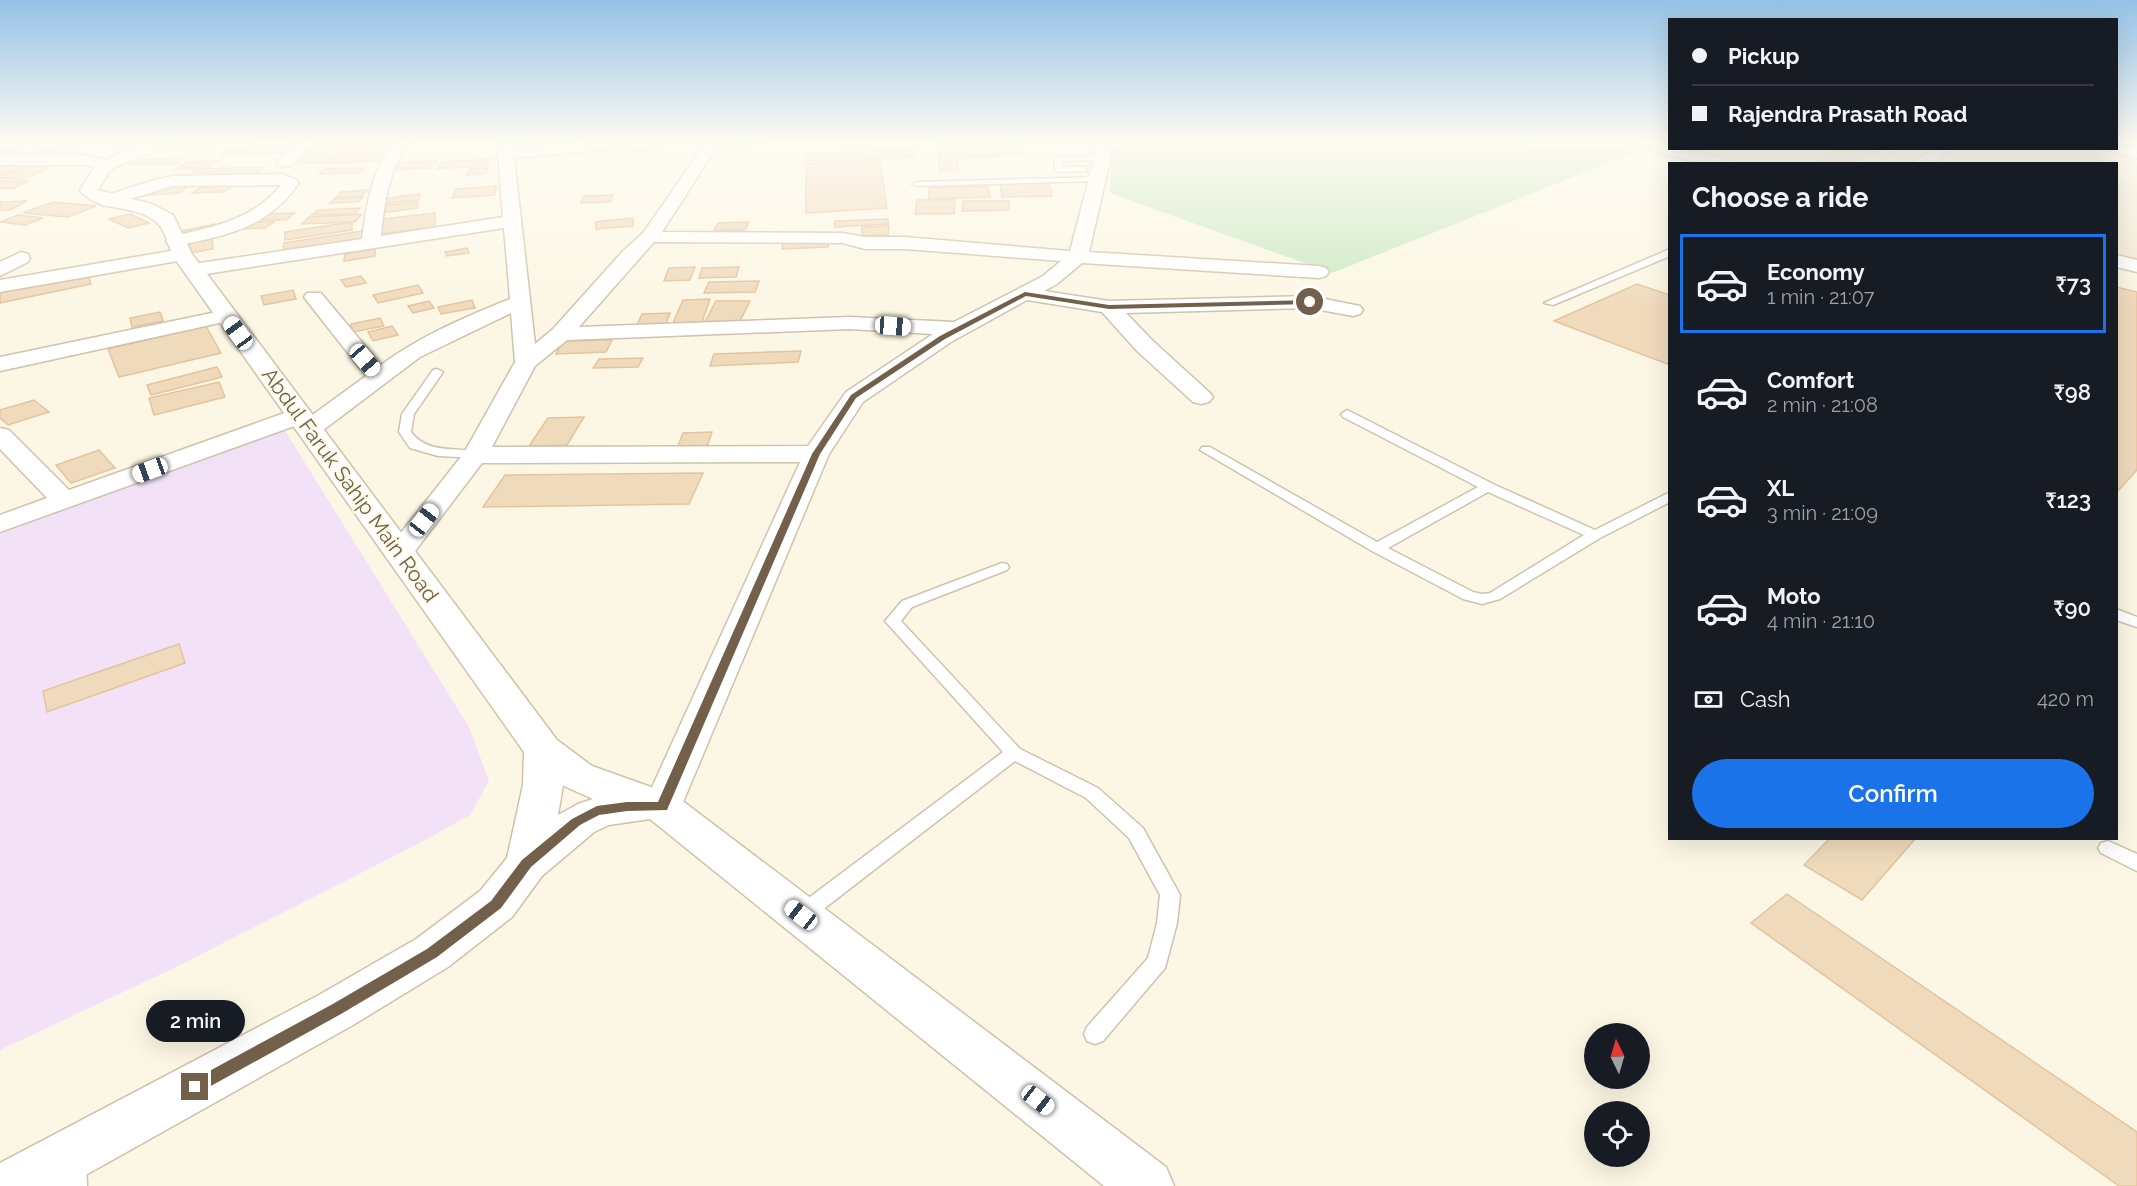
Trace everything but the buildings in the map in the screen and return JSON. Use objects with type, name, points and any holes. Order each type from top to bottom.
[{"type":"street","points":[[95,196],[107,201],[122,196]]},
{"type":"street","points":[[183,255],[270,209],[280,196]]},
{"type":"street","points":[[372,243],[377,196]]},
{"type":"street","points":[[511,196],[526,362]]},
{"type":"street","points":[[399,553],[475,455],[526,362],[561,334],[630,255],[650,237],[677,196]]},
{"type":"street","points":[[12,1186],[74,1169],[432,953],[496,904],[526,864],[576,822],[597,811],[627,806],[662,807],[816,454],[854,397],[958,329],[1050,280],[1078,257],[1092,196]]},
{"type":"street","name":"Abdul Faruk Sahip Main Road","points":[[107,201],[145,208],[165,219],[183,255],[226,316],[543,750],[578,776],[608,789],[662,807],[1147,1186]]},
{"type":"street","points":[[0,286],[183,255],[372,243],[513,221]]},
{"type":"street","points":[[650,237],[843,238],[865,243]]},
{"type":"street","points":[[630,255],[790,254],[865,243],[904,243],[1078,257],[1319,272]]},
{"type":"street","points":[[0,270],[21,258]]},
{"type":"street","points":[[2118,261],[2137,266]]},
{"type":"street","points":[[1025,294],[1109,307],[1310,302],[1353,310]]},
{"type":"street","points":[[314,297],[379,377]]},
{"type":"street","points":[[0,525],[65,501],[304,423],[379,377],[412,352],[476,320],[520,302]]},
{"type":"street","points":[[1109,307],[1145,346],[1201,397]]},
{"type":"street","points":[[0,364],[226,316]]},
{"type":"street","points":[[561,334],[850,323],[958,329]]},
{"type":"street","points":[[1,437],[65,501]]},
{"type":"street","points":[[475,455],[816,454]]},
{"type":"street","points":[[526,864],[543,785],[543,750]]},
{"type":"lane","points":[[1549,303],[1668,253]]},
{"type":"lane","points":[[437,372],[408,414],[405,432],[414,445],[438,452],[475,455]]},
{"type":"lane","points":[[1347,414],[1488,487],[1595,535]]},
{"type":"lane","points":[[1206,450],[1377,548],[1468,596],[1482,599],[1495,596],[1595,535],[1668,497]]},
{"type":"lane","points":[[1377,548],[1488,487]]},
{"type":"lane","points":[[1002,567],[907,604],[894,621],[1014,753],[1092,793],[1136,833],[1170,894],[1167,922],[1158,962],[1095,1034]]},
{"type":"lane","points":[[2118,615],[2137,622]]},
{"type":"lane","points":[[801,915],[1014,753]]},
{"type":"lane","points":[[2109,848],[2137,863]]},
{"type":"shaded area","points":[[2118,196],[2137,196],[2137,261],[2118,256]]},
{"type":"shaded area","points":[[284,429],[469,727],[489,781],[470,815],[418,844],[172,969],[0,1050],[0,534]]},
{"type":"green space","points":[[1119,196],[1524,196],[1332,273]]},
{"type":"route","points":[[195,1087],[336,1010],[432,953],[496,904],[526,864],[576,822],[597,811],[627,806],[662,807],[816,454],[854,397],[943,337],[1025,294],[1109,307],[1310,302]]}]
